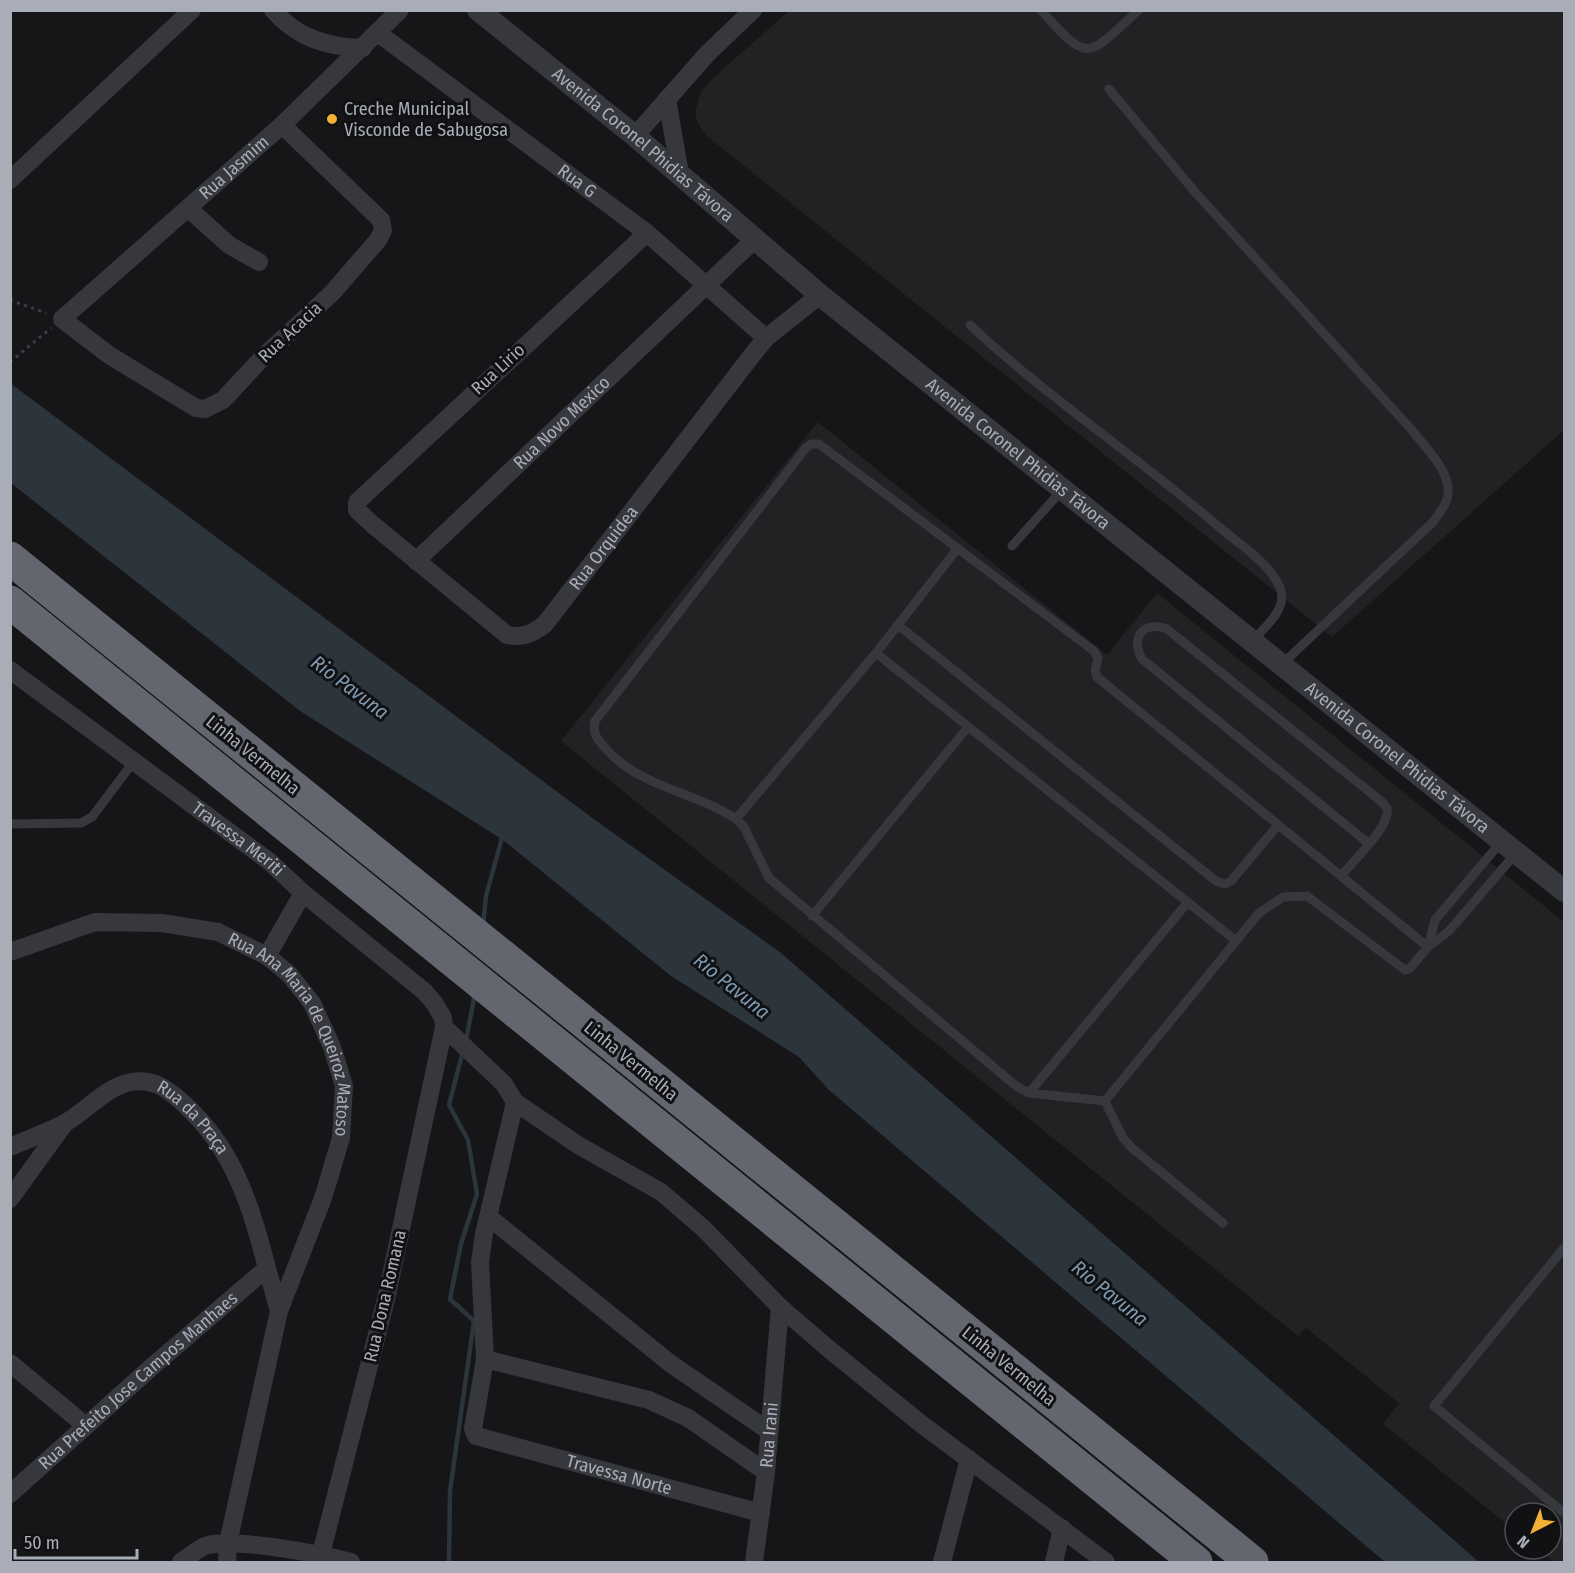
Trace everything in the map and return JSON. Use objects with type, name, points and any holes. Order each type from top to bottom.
[{"type":"highway","name":"Linha Vermelha","points":[[10,558],[1252,1563]]},
{"type":"highway","name":"Linha Vermelha","points":[[10,602],[1196,1563]]},
{"type":"street","points":[[10,180],[192,10]]},
{"type":"street","points":[[273,10],[292,28],[311,39],[335,47],[363,48]]},
{"type":"street","name":"Rua Jasmim","points":[[62,319],[282,125],[400,10]]},
{"type":"street","name":"Avenida Coronel Phidias Távora","points":[[478,10],[635,136],[820,295],[1564,891]]},
{"type":"street","points":[[635,136],[707,54],[753,10]]},
{"type":"street","name":"Rua G","points":[[378,33],[647,232],[766,338]]},
{"type":"street","points":[[667,99],[680,174]]},
{"type":"street","name":"Rua Acacia","points":[[62,319],[109,355],[187,404],[205,409],[223,400],[264,356],[332,292],[378,240],[383,230],[381,220],[282,125]]},
{"type":"street","points":[[189,209],[229,245],[259,262]]},
{"type":"street","name":"Rua Lirio","points":[[357,510],[357,502],[378,479],[647,232]]},
{"type":"street","points":[[707,285],[754,240]]},
{"type":"street","name":"Rua Novo Mexico","points":[[416,561],[707,285]]},
{"type":"street","name":"Rua Orquidea","points":[[357,510],[507,635],[519,637],[533,633],[552,616],[766,338],[820,295]]},
{"type":"street","name":"Travessa Meriti","points":[[10,670],[270,862],[303,893],[425,992],[439,1011],[449,1032]]},
{"type":"street","points":[[267,956],[303,893]]},
{"type":"street","name":"Rua Ana Maria de Queiroz Matoso","points":[[10,952],[95,922],[162,922],[218,932],[267,956],[289,974],[312,1003],[332,1047],[344,1086],[338,1148],[323,1198],[279,1311],[228,1543],[227,1563]]},
{"type":"street","points":[[449,1032],[504,1084],[515,1102],[578,1145],[662,1192],[703,1228],[780,1307],[848,1365],[1106,1563]]},
{"type":"street","name":"Rua Dona Romana","points":[[320,1558],[386,1299],[449,1032]]},
{"type":"street","name":"Rua da Praça","points":[[10,1148],[66,1122],[111,1090],[130,1082],[148,1081],[168,1089],[209,1128],[227,1154],[242,1183],[279,1311]]},
{"type":"street","points":[[515,1102],[484,1234],[480,1262],[485,1359],[649,1400],[688,1418],[766,1472]]},
{"type":"street","points":[[10,1199],[66,1122]]},
{"type":"street","points":[[489,1218],[671,1364],[769,1431]]},
{"type":"street","name":"Rua Prefeito Jose Campos Manhaes","points":[[10,1494],[266,1269]]},
{"type":"street","name":"Rua Irani","points":[[754,1563],[766,1472],[780,1307]]},
{"type":"street","name":"Travessa Norte","points":[[485,1359],[473,1429],[476,1436],[761,1513]]},
{"type":"street","points":[[10,1363],[86,1426]]},
{"type":"street","points":[[942,1563],[969,1459]]},
{"type":"street","points":[[1054,1563],[1062,1528]]},
{"type":"street","points":[[181,1563],[207,1545],[228,1543],[351,1563]]},
{"type":"lane","points":[[1041,10],[1070,42],[1087,50],[1097,47],[1139,10]]},
{"type":"lane","points":[[1109,89],[1194,192],[1411,429],[1442,470],[1448,484],[1446,501],[1433,522],[1281,665]]},
{"type":"lane","points":[[970,325],[999,353],[1169,484],[1264,565],[1281,588],[1282,600],[1275,614],[1252,642]]},
{"type":"lane","points":[[1105,1101],[1029,1093],[1016,1086],[769,878],[744,827],[736,819],[637,775],[618,762],[593,730],[595,721],[811,444],[819,444],[1094,651],[1098,658],[1095,670],[1097,677],[1428,947]]},
{"type":"lane","points":[[1012,546],[1063,489]]},
{"type":"lane","points":[[736,819],[876,653],[958,548]]},
{"type":"lane","points":[[898,625],[1216,881],[1225,884],[1231,880],[1278,825]]},
{"type":"lane","points":[[1341,876],[1368,843],[1389,815],[1382,802],[1167,629],[1157,625],[1147,628],[1138,637],[1137,650],[1142,659],[1368,843]]},
{"type":"lane","points":[[876,653],[1235,940]]},
{"type":"lane","points":[[812,916],[968,727]]},
{"type":"lane","points":[[10,824],[81,823],[92,817],[134,761]]},
{"type":"lane","points":[[1428,947],[1435,920],[1508,847]]},
{"type":"lane","points":[[1105,1101],[1235,940],[1271,903],[1295,894],[1307,896],[1405,970],[1410,968],[1428,947],[1449,931],[1508,847]]},
{"type":"lane","points":[[1029,1093],[1188,902]]},
{"type":"lane","points":[[1105,1101],[1123,1138],[1132,1148],[1223,1223]]},
{"type":"lane","points":[[1564,1248],[1434,1406],[1564,1513]]},
{"type":"path","points":[[10,300],[62,319]]},
{"type":"path","points":[[10,362],[62,319]]},
{"type":"shaded area","points":[[789,11],[1564,11],[1564,430],[1332,637],[707,136],[698,124],[695,112],[701,92],[712,79]]},
{"type":"shaded area","points":[[818,422],[1107,655],[1157,593],[1564,922],[1564,1562],[1553,1561],[1563,1561],[1563,1501],[1503,1501],[1503,1521],[1383,1424],[1399,1403],[1306,1328],[1298,1336],[561,741]]},
{"type":"water","name":"Rio Pavuna","points":[[10,383],[595,820],[781,953],[1479,1562],[1385,1562],[829,1090],[799,1057],[671,976],[503,840],[300,711],[11,483]]},
{"type":"waterway","points":[[483,925],[486,896],[503,834]]},
{"type":"waterway","points":[[466,1040],[475,993]]},
{"type":"waterway","points":[[449,1562],[450,1491],[474,1321],[450,1299],[461,1244],[477,1194],[468,1140],[449,1105],[463,1051]]},
{"type":"place","name":"Creche Municipal Visconde de Sabugosa","points":[[332,119]]}]
